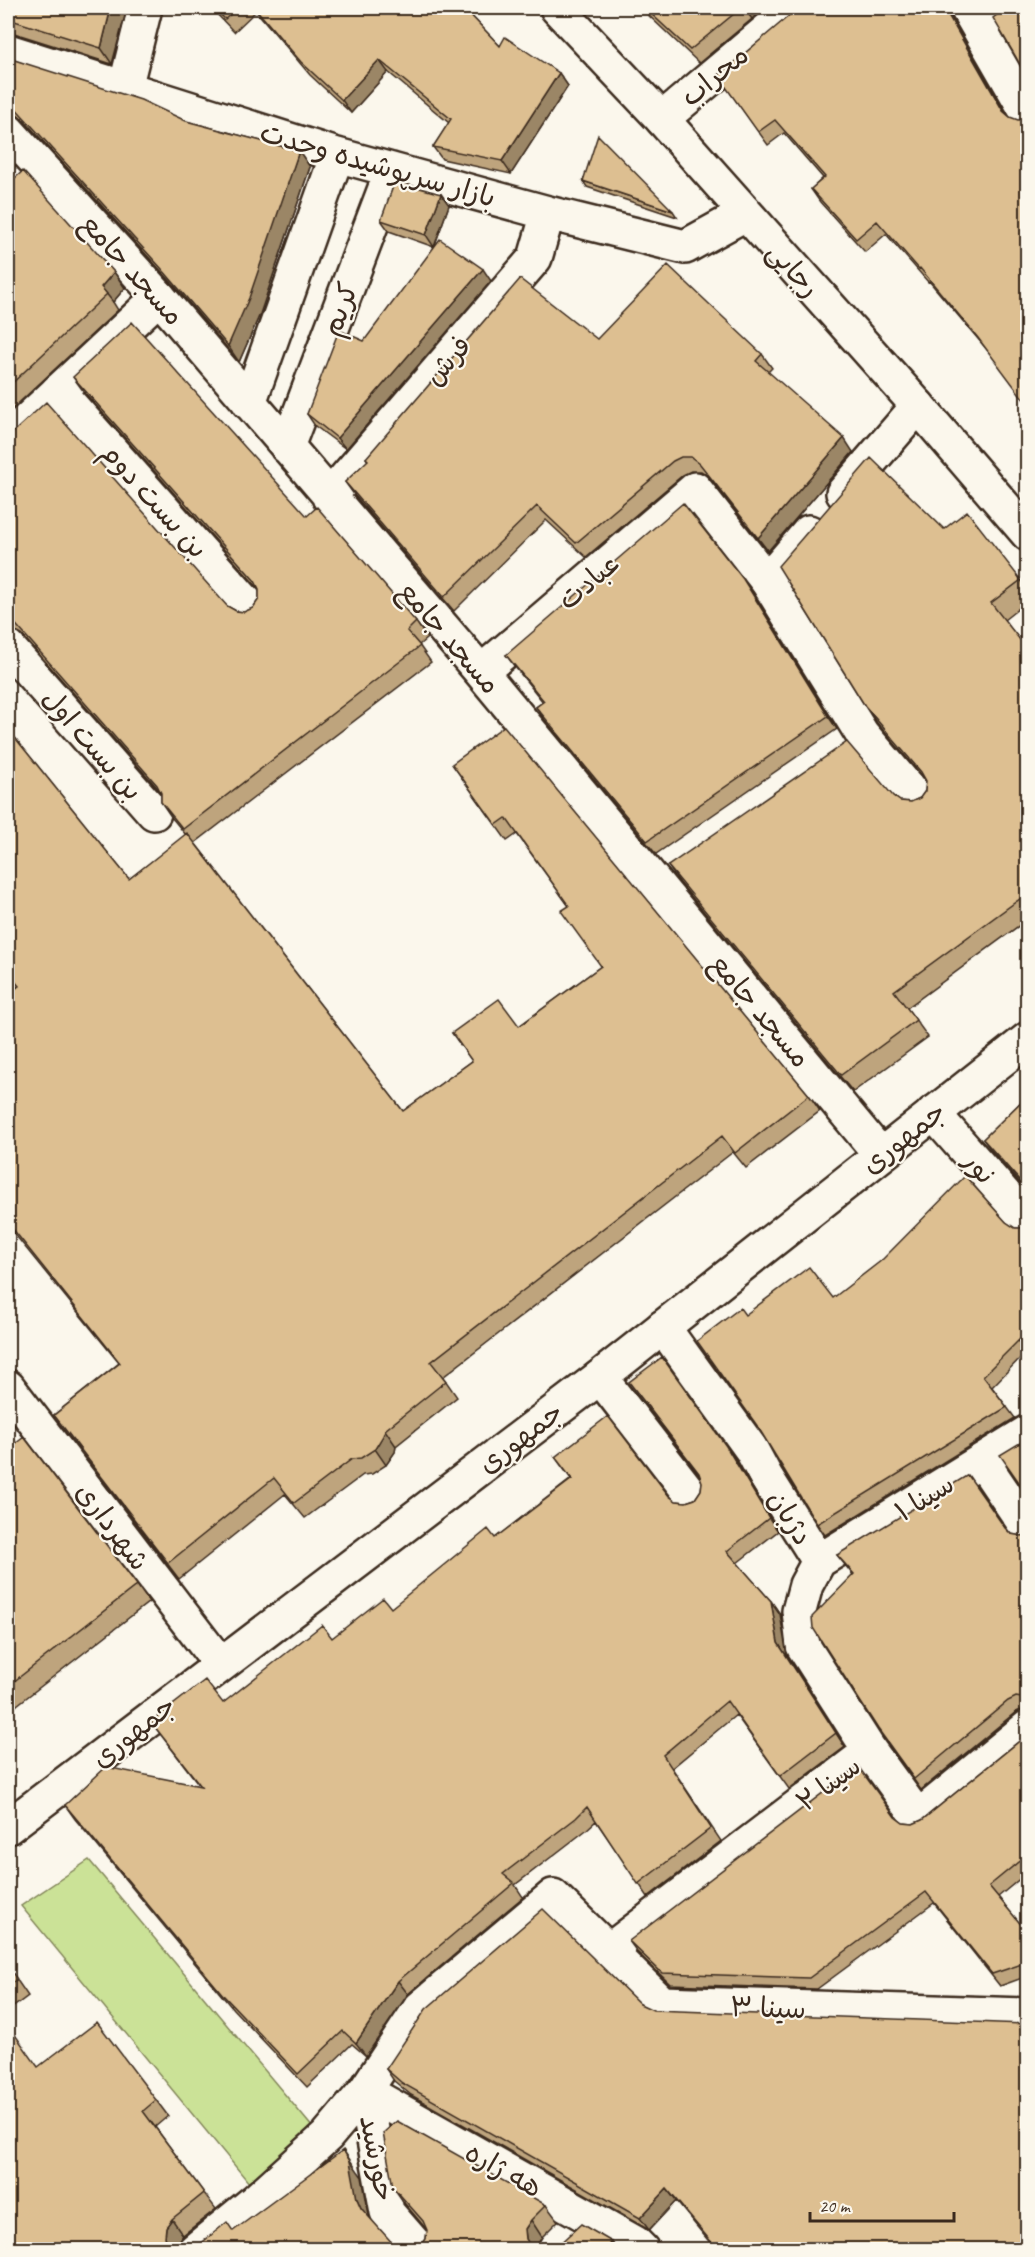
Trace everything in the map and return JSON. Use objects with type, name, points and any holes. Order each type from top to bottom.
[{"type":"street","points":[[125,88],[145,8]]},
{"type":"street","name":"رجایی","points":[[557,8],[662,119],[918,406],[1028,534]]},
{"type":"street","name":"محراب","points":[[662,119],[794,8]]},
{"type":"street","points":[[982,13],[1028,114]]},
{"type":"street","name":"بازار سرپوشیده وحدت","points":[[8,51],[337,155],[548,213],[685,247],[745,214]]},
{"type":"street","name":"مسجد جامع","points":[[8,131],[24,170],[159,297],[481,672],[880,1154]]},
{"type":"street","points":[[249,403],[337,155]]},
{"type":"street","name":"کریم","points":[[287,447],[392,170]]},
{"type":"street","name":"فرش","points":[[329,497],[535,258],[548,213]]},
{"type":"street","points":[[8,438],[159,297]]},
{"type":"street","name":"بن بست دوم","points":[[58,391],[252,609]]},
{"type":"street","points":[[918,406],[767,581],[862,734],[919,801]]},
{"type":"street","name":"عبادت","points":[[481,672],[695,489],[767,581]]},
{"type":"street","name":"بن بست اول","points":[[8,647],[154,813]]},
{"type":"street","points":[[834,754],[862,734]]},
{"type":"street","points":[[653,879],[682,860]]},
{"type":"street","name":"جمهوری","points":[[8,1827],[600,1377],[1028,1039]]},
{"type":"street","name":"نور","points":[[933,1113],[1028,1221]]},
{"type":"street","name":"دژبان","points":[[663,1327],[751,1449],[819,1561],[806,1585],[799,1611],[803,1646],[870,1751]]},
{"type":"street","points":[[600,1377],[693,1497]]},
{"type":"street","name":"شهرداری","points":[[8,1387],[220,1664]]},
{"type":"street","name":"سینا ۱","points":[[819,1561],[1028,1432]]},
{"type":"street","points":[[982,1461],[1028,1529]]},
{"type":"street","name":"سینا ۲","points":[[608,1951],[870,1751],[918,1817],[1028,1726]]},
{"type":"street","name":"سینا ۳","points":[[365,2091],[420,2008],[553,1896],[662,2004],[1028,2015]]},
{"type":"street","points":[[195,2250],[255,2201],[327,2136],[365,2091]]},
{"type":"street","name":"هه ژاره","points":[[365,2091],[635,2243],[642,2250]]},
{"type":"street","name":"خورشید","points":[[365,2091],[387,2212],[420,2250]]},
{"type":"street","points":[[563,2241],[589,2217]]},
{"type":"green space","points":[[89,1860],[318,2134],[254,2189],[21,1906]]},
{"type":"building","points":[[8,8],[111,8],[101,48],[8,19]]},
{"type":"building","points":[[214,8],[238,8],[225,19]]},
{"type":"building","points":[[255,8],[464,8],[500,46],[505,37],[559,73],[502,161],[433,147],[451,119],[379,60],[342,100],[301,62]]},
{"type":"building","points":[[645,8],[741,8],[690,50]]},
{"type":"building","points":[[800,8],[944,8],[1003,111],[1018,120],[1028,118],[1028,405],[978,338],[920,268],[877,221],[856,239],[811,189],[825,177],[775,120],[758,132],[718,76]]},
{"type":"building","points":[[1006,8],[1028,8],[1028,78],[993,18]]},
{"type":"building","points":[[8,58],[141,100],[186,121],[299,151],[249,298],[228,346],[162,269],[8,101]]},
{"type":"building","points":[[598,135],[673,211],[583,181]]},
{"type":"building","points":[[23,171],[114,272],[101,287],[107,294],[8,387],[8,184]]},
{"type":"building","points":[[395,181],[441,194],[426,235],[381,220]]},
{"type":"building","points":[[440,239],[483,269],[337,438],[307,414],[339,330],[364,341]]},
{"type":"building","points":[[668,265],[762,354],[756,361],[844,438],[758,538],[700,464],[691,457],[681,457],[673,461],[576,543],[537,506],[444,597],[345,482],[368,460],[366,458],[520,279],[597,339]]},
{"type":"building","points":[[132,322],[307,516],[317,507],[416,622],[407,631],[420,646],[183,829],[161,802],[161,793],[157,785],[8,617],[8,437],[46,402],[227,606],[244,612],[253,608],[259,599],[259,589],[255,581],[73,377]]},
{"type":"building","points":[[871,458],[944,529],[967,511],[1021,580],[991,603],[1028,650],[1028,893],[894,991],[916,1020],[841,1075],[668,866],[847,742],[893,796],[900,801],[911,802],[920,798],[925,791],[926,781],[921,772],[865,706],[778,566]]},
{"type":"building","points":[[683,503],[743,579],[828,716],[647,841],[536,707],[544,701],[506,655]]},
{"type":"building","points":[[504,726],[809,1095],[735,1153],[722,1136],[431,1362],[446,1381],[385,1430],[375,1449],[361,1458],[352,1459],[294,1503],[274,1478],[168,1563],[54,1415],[120,1363],[8,1223],[8,995],[19,986],[8,973],[8,729],[129,879],[187,833],[403,1111],[472,1061],[452,1033],[499,999],[519,1026],[601,966],[561,911],[569,906],[506,818],[496,825],[452,764]]},
{"type":"building","points":[[1028,1095],[1028,1190],[983,1139]]},
{"type":"building","points":[[965,1176],[1006,1222],[1015,1228],[1028,1226],[1028,1331],[983,1376],[1007,1407],[817,1524],[758,1427],[697,1341],[740,1308],[745,1315],[809,1267],[833,1298],[882,1260]]},
{"type":"building","points":[[662,1357],[726,1446],[769,1518],[727,1551],[771,1601],[778,1643],[836,1733],[780,1776],[727,1701],[663,1755],[711,1828],[638,1884],[587,1807],[503,1874],[514,1883],[398,1981],[356,2043],[343,2031],[298,2074],[224,1996],[65,1805],[106,1767],[201,1786],[151,1722],[205,1680],[223,1703],[322,1625],[332,1638],[383,1598],[391,1608],[488,1529],[495,1538],[572,1479],[555,1457],[608,1416],[669,1496],[676,1501],[686,1502],[695,1499],[701,1490],[702,1482],[699,1473],[629,1382]]},
{"type":"building","points":[[8,1433],[15,1444],[24,1437],[137,1585],[8,1686]]},
{"type":"building","points":[[1028,1438],[1028,1495],[1000,1455]]},
{"type":"building","points":[[968,1475],[1011,1534],[1022,1536],[1028,1534],[1028,1699],[1016,1697],[1008,1701],[914,1779],[878,1729],[813,1628],[812,1617],[854,1574],[837,1555]]},
{"type":"building","points":[[1028,1734],[1028,1854],[989,1886],[1028,1933],[1028,1962],[992,1974],[926,1892],[809,1978],[662,1973],[629,1941],[858,1766],[895,1817],[903,1823],[913,1824],[922,1820]]},
{"type":"building","points":[[543,1909],[640,2004],[653,2010],[1028,2024],[1028,2250],[718,2250],[667,2189],[640,2218],[402,2083],[386,2069],[426,2009]]},
{"type":"building","points":[[8,1967],[17,1979],[8,1986]]},
{"type":"building","points":[[97,2022],[156,2100],[143,2111],[204,2193],[172,2219],[166,2227],[165,2237],[169,2246],[174,2250],[8,2250],[8,2025],[38,2067]]},
{"type":"building","points":[[397,2121],[546,2205],[525,2229],[526,2239],[535,2250],[417,2250],[426,2239],[427,2230],[423,2221],[393,2187],[383,2133]]},
{"type":"building","points":[[343,2150],[350,2161],[357,2199],[361,2208],[400,2250],[193,2250],[227,2222],[233,2231]]},
{"type":"building","points":[[581,2224],[612,2242],[610,2244],[616,2250],[552,2250]]}]
